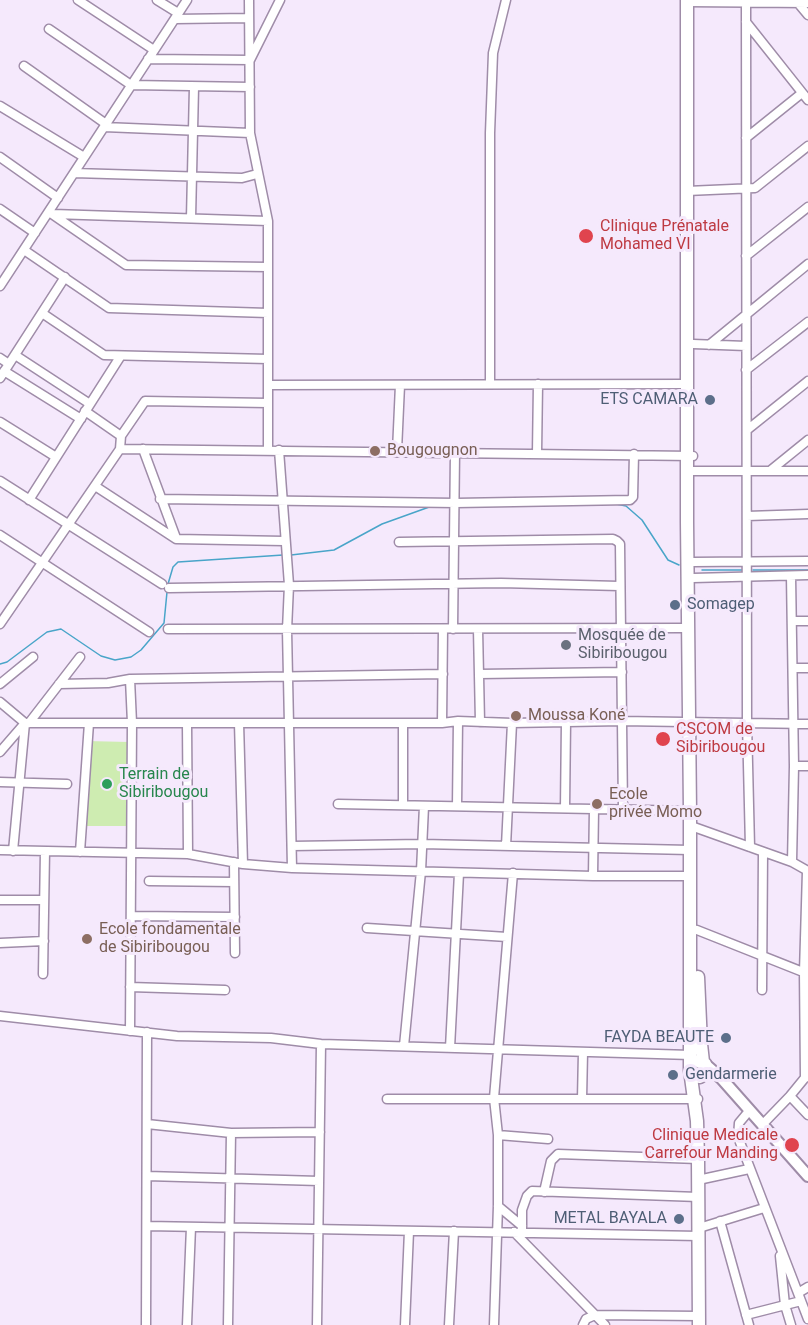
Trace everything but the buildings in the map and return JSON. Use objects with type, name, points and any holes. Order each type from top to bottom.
[{"type":"highway","points":[[689,1],[693,344],[688,628],[693,722]]},
{"type":"highway","points":[[690,191],[687,384],[690,456]]},
{"type":"highway","points":[[690,471],[693,562],[693,828],[700,1044],[696,1099],[699,1320]]},
{"type":"highway","points":[[693,828],[690,876],[698,1068]]},
{"type":"main road","points":[[698,1068],[733,1091],[808,1176]]},
{"type":"street","points":[[78,0],[154,50]]},
{"type":"street","points":[[157,0],[176,16],[249,18]]},
{"type":"street","points":[[0,286],[50,213],[187,0]]},
{"type":"street","points":[[249,0],[250,133],[268,221],[268,450]]},
{"type":"street","points":[[250,60],[280,0]]},
{"type":"street","points":[[490,384],[489,133],[494,53],[506,0]]},
{"type":"street","points":[[689,1],[797,2],[808,15]]},
{"type":"street","points":[[746,1],[747,723],[750,847]]},
{"type":"street","points":[[746,22],[808,100]]},
{"type":"street","points":[[49,29],[131,85],[250,87]]},
{"type":"street","points":[[148,59],[250,60]]},
{"type":"street","points":[[24,66],[105,125],[250,133]]},
{"type":"street","points":[[191,218],[194,87]]},
{"type":"street","points":[[746,138],[802,93]]},
{"type":"street","points":[[0,106],[84,157]]},
{"type":"street","points":[[690,191],[755,188],[808,146]]},
{"type":"street","points":[[0,157],[58,198]]},
{"type":"street","points":[[74,173],[242,178],[257,174]]},
{"type":"street","points":[[746,256],[808,207]]},
{"type":"street","points":[[0,209],[35,233]]},
{"type":"street","points":[[50,213],[268,221]]},
{"type":"street","points":[[50,213],[126,265],[268,267]]},
{"type":"street","points":[[24,250],[110,308],[268,313]]},
{"type":"street","points":[[709,345],[808,264]]},
{"type":"street","points":[[0,265],[10,272]]},
{"type":"street","points":[[4,371],[65,277]]},
{"type":"street","points":[[42,313],[104,355],[268,359]]},
{"type":"street","points":[[747,370],[808,322]]},
{"type":"street","points":[[693,344],[746,346]]},
{"type":"street","points":[[15,355],[85,411],[121,436]]},
{"type":"street","points":[[29,500],[120,357]]},
{"type":"street","points":[[0,358],[4,371],[85,411]]},
{"type":"street","points":[[747,430],[808,381]]},
{"type":"street","points":[[537,453],[538,384]]},
{"type":"street","points":[[268,385],[687,384]]},
{"type":"street","points":[[397,451],[400,385]]},
{"type":"street","points":[[0,624],[120,449],[121,436],[145,401],[268,403]]},
{"type":"street","points":[[0,422],[56,457]]},
{"type":"street","points":[[771,470],[808,440]]},
{"type":"street","points":[[120,449],[690,456]]},
{"type":"street","points":[[143,449],[176,539]]},
{"type":"street","points":[[279,450],[289,585],[287,630],[292,868]]},
{"type":"street","points":[[453,628],[455,452]]},
{"type":"street","points":[[160,499],[456,502],[630,500],[633,497],[634,454]]},
{"type":"street","points":[[690,471],[808,471]]},
{"type":"street","points":[[0,481],[165,586],[454,584],[619,586]]},
{"type":"street","points":[[95,486],[176,539],[284,541]]},
{"type":"street","points":[[747,516],[808,514]]},
{"type":"street","points":[[0,535],[149,632]]},
{"type":"street","points":[[399,542],[612,539],[620,544],[623,810]]},
{"type":"street","points":[[693,562],[808,561]]},
{"type":"street","points":[[693,578],[808,575]]},
{"type":"street","points":[[791,576],[794,766],[792,862]]},
{"type":"street","points":[[792,621],[808,621]]},
{"type":"street","points":[[168,629],[688,628]]},
{"type":"street","points":[[442,723],[443,629]]},
{"type":"street","points":[[478,629],[480,722]]},
{"type":"street","points":[[0,684],[33,657]]},
{"type":"street","points":[[0,753],[80,657]]},
{"type":"street","points":[[793,668],[808,668]]},
{"type":"street","points":[[479,674],[622,672]]},
{"type":"street","points":[[59,684],[108,683],[130,679],[443,674]]},
{"type":"street","points":[[130,679],[132,723],[130,1031]]},
{"type":"street","points":[[0,702],[27,723],[622,721],[808,724]]},
{"type":"street","points":[[456,806],[458,721]]},
{"type":"street","points":[[565,808],[566,722]]},
{"type":"street","points":[[13,851],[27,723]]},
{"type":"street","points":[[80,852],[89,723]]},
{"type":"street","points":[[188,723],[188,854]]},
{"type":"street","points":[[235,953],[234,882],[238,863],[239,723]]},
{"type":"street","points":[[403,723],[403,805]]},
{"type":"street","points":[[506,846],[512,723]]},
{"type":"street","points":[[794,766],[808,766]]},
{"type":"street","points":[[0,782],[67,784]]},
{"type":"street","points":[[338,804],[693,811]]},
{"type":"street","points":[[404,1046],[416,932],[424,806]]},
{"type":"street","points":[[593,876],[594,809]]},
{"type":"street","points":[[693,828],[792,862],[807,871],[806,1076],[762,1125]]},
{"type":"street","points":[[292,846],[422,844],[690,850]]},
{"type":"street","points":[[0,850],[188,854],[238,863],[292,868],[593,876],[690,876]]},
{"type":"street","points":[[43,974],[45,851]]},
{"type":"street","points":[[762,990],[763,852]]},
{"type":"street","points":[[450,1048],[459,873]]},
{"type":"street","points":[[494,1325],[498,1135],[494,1098],[513,873]]},
{"type":"street","points":[[149,881],[234,882]]},
{"type":"street","points":[[0,900],[44,900]]},
{"type":"street","points":[[131,916],[235,917]]},
{"type":"street","points":[[367,928],[507,937]]},
{"type":"street","points":[[697,930],[806,973]]},
{"type":"street","points":[[0,943],[44,941]]},
{"type":"street","points":[[130,987],[225,990]]},
{"type":"street","points":[[0,1016],[177,1036],[271,1038],[321,1044],[583,1052],[698,1068]]},
{"type":"street","points":[[146,1325],[147,1032]]},
{"type":"street","points":[[317,1325],[321,1044]]},
{"type":"street","points":[[582,1099],[583,1052]]},
{"type":"street","points":[[790,1096],[808,1115]]},
{"type":"street","points":[[387,1099],[696,1099]]},
{"type":"street","points":[[749,1111],[739,1123],[738,1137],[808,1319]]},
{"type":"street","points":[[147,1124],[231,1133],[320,1132]]},
{"type":"street","points":[[228,1325],[231,1133]]},
{"type":"street","points":[[498,1135],[548,1139]]},
{"type":"street","points":[[544,1192],[551,1161],[558,1154],[698,1159]]},
{"type":"street","points":[[698,1180],[749,1169]]},
{"type":"street","points":[[147,1176],[319,1181]]},
{"type":"street","points":[[519,1230],[522,1210],[527,1196],[532,1191],[591,1195],[698,1197]]},
{"type":"street","points":[[498,1206],[604,1325]]},
{"type":"street","points":[[147,1226],[454,1232],[519,1230],[699,1232],[720,1221],[764,1208]]},
{"type":"street","points":[[720,1221],[749,1325]]},
{"type":"street","points":[[187,1325],[191,1227]]},
{"type":"street","points":[[405,1325],[409,1231]]},
{"type":"street","points":[[449,1325],[454,1232]]},
{"type":"street","points":[[781,1249],[780,1265],[790,1325]]},
{"type":"street","points":[[746,1315],[785,1305],[799,1297],[808,1287]]},
{"type":"street","points":[[583,1325],[586,1319],[595,1315],[699,1320]]},
{"type":"green space","name":"Terrain de Sibiribougou","points":[[85,741],[130,742],[128,826],[84,826]]},
{"type":"waterway","points":[[616,504],[626,506],[642,520],[668,560],[679,565]]},
{"type":"waterway","points":[[291,555],[334,550],[382,524],[432,506]]},
{"type":"waterway","points":[[168,584],[173,567],[178,562],[283,555]]},
{"type":"waterway","points":[[702,570],[743,570]]},
{"type":"waterway","points":[[753,570],[808,570]]},
{"type":"waterway","points":[[0,664],[7,662],[47,632],[61,629],[101,656],[115,660],[131,657],[141,650],[164,623],[167,592]]},
{"type":"place","name":"Clinique Prénatale Mohamed VI","points":[[586,236]]},
{"type":"place","name":"ETS CAMARA","points":[[710,400]]},
{"type":"place","name":"Bougougnon","points":[[375,451]]},
{"type":"place","name":"Somagep","points":[[675,605]]},
{"type":"place","name":"Mosquée de Sibiribougou","points":[[566,645]]},
{"type":"place","name":"Moussa Koné","points":[[516,716]]},
{"type":"place","name":"CSCOM de Sibiribougou","points":[[663,739]]},
{"type":"place","name":"Terrain de Sibiribougou","points":[[107,784]]},
{"type":"place","name":"Ecole privée Momo","points":[[597,804]]},
{"type":"place","name":"Ecole fondamentale de Sibiribougou","points":[[87,939]]},
{"type":"place","name":"FAYDA BEAUTE","points":[[726,1038]]},
{"type":"place","name":"Gendarmerie","points":[[673,1075]]},
{"type":"place","name":"Clinique Medicale Carrefour Manding","points":[[792,1145]]},
{"type":"place","name":"METAL BAYALA","points":[[679,1219]]}]
